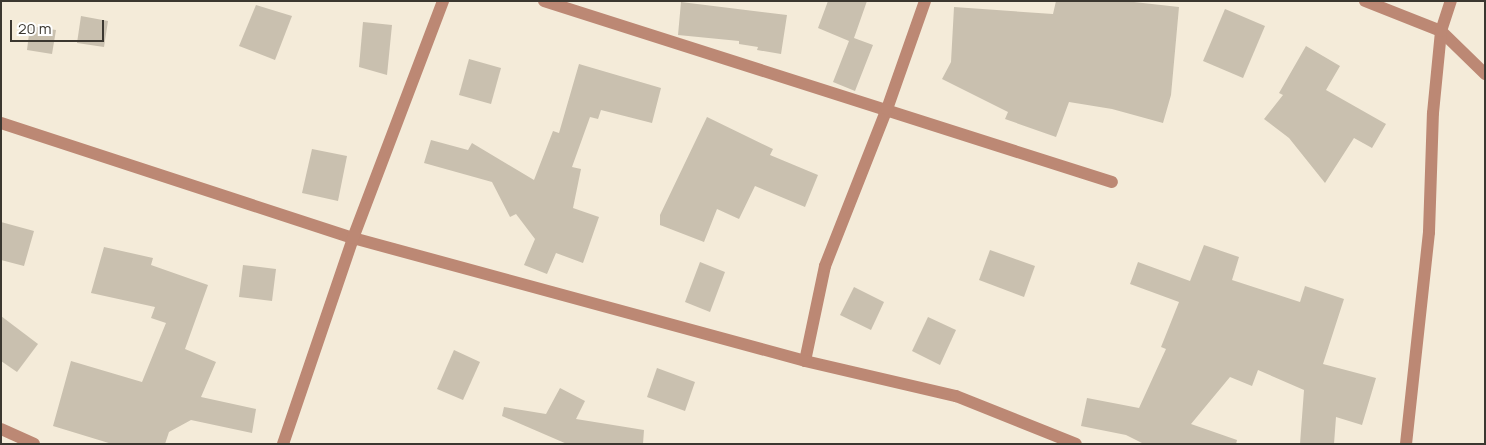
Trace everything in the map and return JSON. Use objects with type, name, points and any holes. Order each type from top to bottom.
[{"type":"street","points":[[282,444],[353,238],[443,1]]},
{"type":"street","points":[[544,1],[888,109],[1112,182]]},
{"type":"street","points":[[805,361],[825,266],[888,109],[925,1]]},
{"type":"street","points":[[1366,1],[1442,31],[1485,74]]},
{"type":"street","points":[[1406,444],[1429,232],[1433,113],[1442,31],[1451,1]]},
{"type":"street","points":[[1,123],[353,238],[805,361],[956,396],[1076,444]]},
{"type":"street","points":[[1,429],[34,444]]},
{"type":"building","points":[[828,1],[867,1],[854,38],[873,45],[855,91],[833,82],[849,41],[818,28]]},
{"type":"building","points":[[1056,1],[1125,1],[1179,7],[1171,95],[1163,123],[1112,109],[1069,102],[1056,137],[1005,119],[1008,112],[942,79],[951,62],[954,7],[1053,14]]},
{"type":"building","points":[[681,2],[787,15],[781,54],[757,50],[758,47],[739,44],[739,41],[678,35]]},
{"type":"building","points":[[256,5],[292,16],[275,60],[239,46]]},
{"type":"building","points":[[1225,9],[1265,26],[1243,78],[1203,61]]},
{"type":"building","points":[[81,16],[108,21],[104,47],[77,43]]},
{"type":"building","points":[[363,22],[392,25],[387,75],[359,67]]},
{"type":"building","points":[[30,26],[56,30],[52,54],[27,50]]},
{"type":"building","points":[[1306,46],[1340,66],[1326,90],[1386,124],[1372,148],[1354,138],[1325,183],[1289,138],[1264,119],[1283,95],[1279,93]]},
{"type":"building","points":[[469,59],[501,68],[491,104],[459,95]]},
{"type":"building","points":[[579,64],[661,88],[652,123],[601,110],[598,119],[590,117],[572,167],[581,169],[573,208],[599,217],[583,263],[556,253],[547,274],[524,265],[535,239],[516,214],[510,217],[492,182],[424,163],[431,140],[468,150],[472,143],[534,180],[553,131],[559,133]]},
{"type":"building","points":[[707,117],[773,149],[770,155],[818,175],[805,207],[755,186],[739,219],[717,209],[704,242],[660,225],[660,215]]},
{"type":"building","points":[[312,149],[347,156],[338,201],[302,193]]},
{"type":"building","points":[[1,222],[34,231],[24,266],[1,260]]},
{"type":"building","points":[[1204,245],[1239,257],[1232,280],[1300,302],[1305,286],[1344,299],[1323,364],[1376,378],[1362,425],[1336,417],[1334,444],[1300,444],[1304,390],[1258,370],[1252,386],[1230,377],[1191,424],[1237,440],[1236,444],[1144,444],[1126,435],[1081,426],[1087,398],[1139,408],[1166,349],[1161,347],[1179,302],[1130,284],[1138,262],[1190,281]]},
{"type":"building","points":[[104,247],[153,258],[151,265],[208,285],[185,349],[216,362],[201,397],[256,409],[252,433],[191,420],[169,432],[165,444],[112,444],[53,426],[71,361],[142,382],[166,323],[151,318],[155,307],[91,293]]},
{"type":"building","points":[[990,250],[1035,266],[1024,297],[979,280]]},
{"type":"building","points":[[700,262],[725,272],[710,312],[685,302]]},
{"type":"building","points":[[243,265],[276,269],[272,301],[239,297]]},
{"type":"building","points":[[854,287],[884,302],[871,330],[840,315]]},
{"type":"building","points":[[1,316],[38,344],[17,372],[1,361]]},
{"type":"building","points":[[928,317],[956,330],[940,365],[912,351]]},
{"type":"building","points":[[454,350],[480,362],[463,400],[437,389]]},
{"type":"building","points":[[657,368],[695,382],[685,411],[647,397]]},
{"type":"building","points":[[560,388],[585,401],[576,419],[644,430],[643,444],[567,444],[502,416],[504,407],[546,414]]}]
